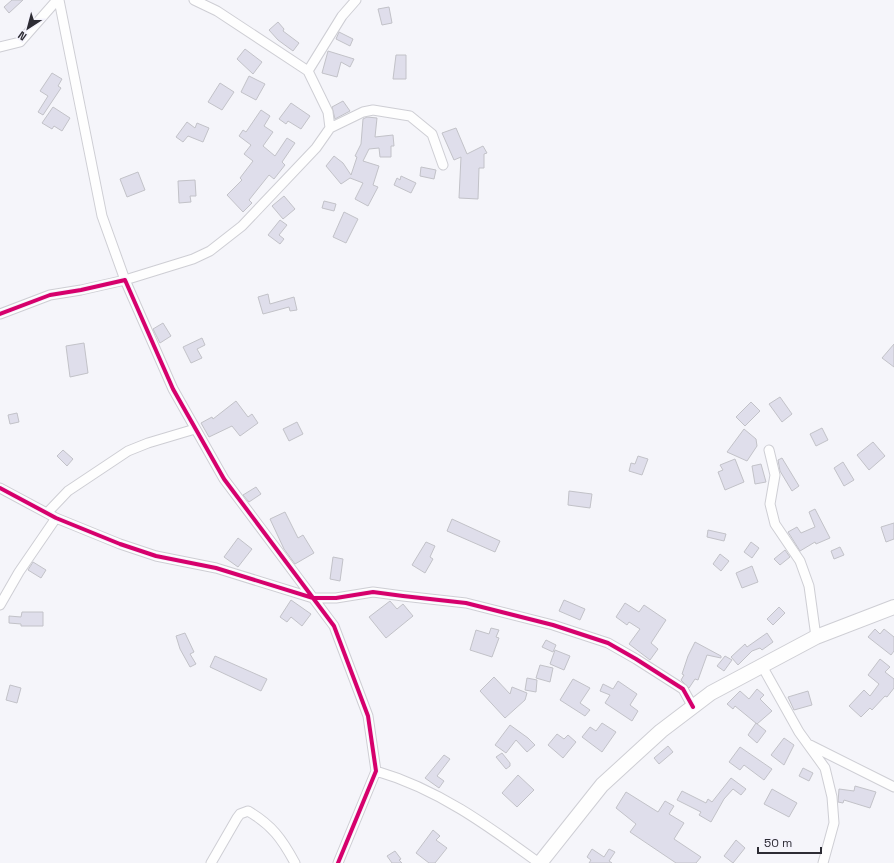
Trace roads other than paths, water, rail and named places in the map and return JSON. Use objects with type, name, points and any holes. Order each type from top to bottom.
[{"type":"main road","points":[[539,863],[602,785],[661,731],[711,693],[816,637],[894,607]]},
{"type":"street","points":[[0,47],[20,42],[58,0]]},
{"type":"street","points":[[58,0],[102,216],[125,280],[173,389],[224,479],[334,626],[368,716],[376,771],[338,863]]},
{"type":"street","points":[[194,0],[217,11],[308,72],[328,112],[330,128]]},
{"type":"street","points":[[308,72],[342,16],[356,0]]},
{"type":"street","points":[[0,314],[50,295],[82,290],[125,280],[193,259],[210,251],[242,226],[316,148],[330,128],[363,112],[373,110],[410,116],[432,134],[443,165]]},
{"type":"street","points":[[47,513],[68,491],[128,451],[148,443],[195,429]]},
{"type":"street","points":[[769,450],[775,475],[770,504],[775,524],[800,561],[809,586],[816,637]]},
{"type":"street","points":[[0,488],[56,518],[120,544],[149,554],[216,568],[313,598],[336,598],[373,592],[466,604],[553,625],[608,643],[636,658],[683,689],[693,707]]},
{"type":"street","points":[[0,605],[19,572],[56,518]]},
{"type":"street","points":[[762,666],[799,732],[825,768],[832,797],[834,823],[824,863]]},
{"type":"street","points":[[809,744],[894,787]]},
{"type":"street","points":[[376,771],[404,779],[426,789],[482,821],[539,863]]},
{"type":"street","points":[[211,863],[237,818],[240,814],[248,811],[266,822],[284,844],[296,863]]}]
